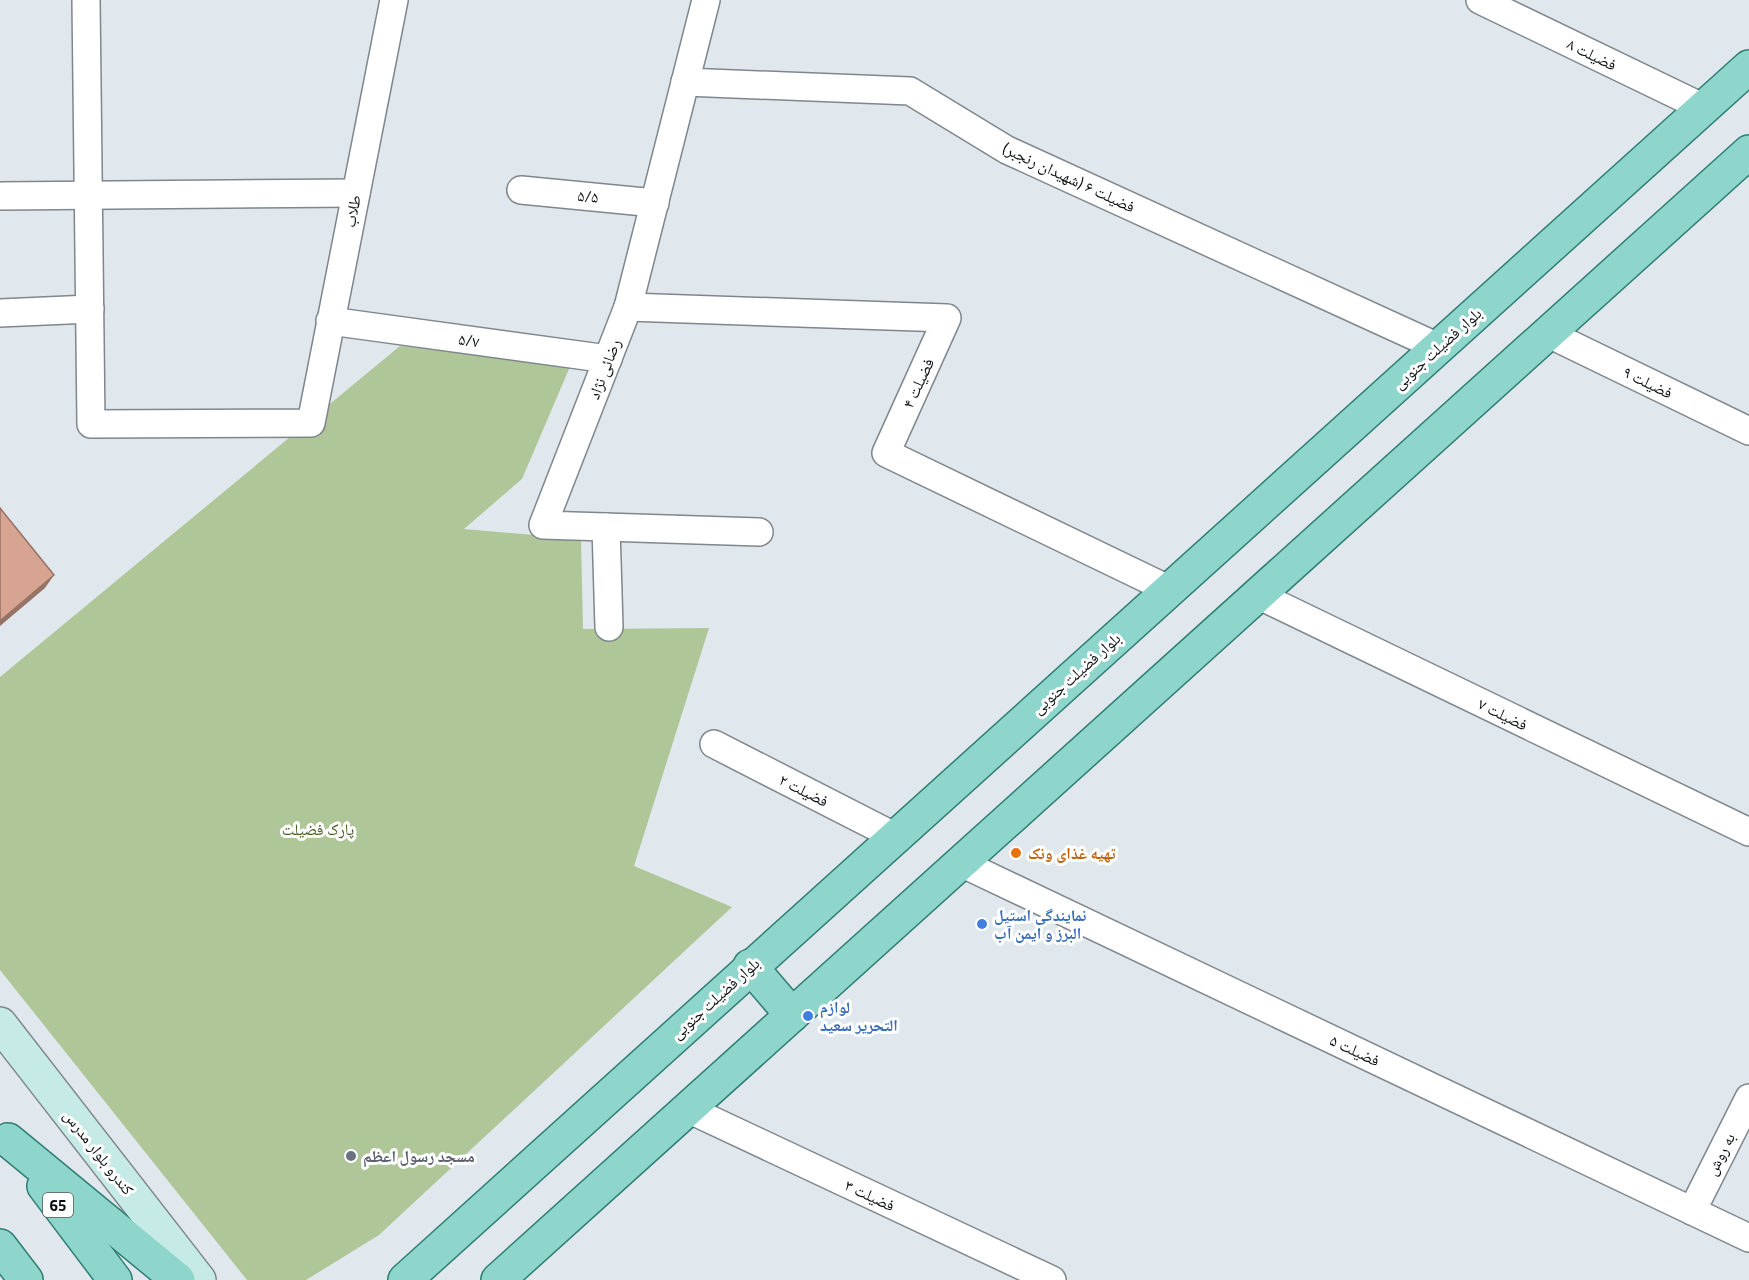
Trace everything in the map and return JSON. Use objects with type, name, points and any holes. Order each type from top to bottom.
[{"type":"main road","name":"بلوار فضیلت جنوبی","points":[[405,1280],[894,836],[1749,67]]},
{"type":"main road","points":[[498,1280],[1749,152]]},
{"type":"main road","points":[[750,966],[792,1015]]},
{"type":"main road","name":"کندرو بلوار مدرس","points":[[0,1024],[199,1280]]},
{"type":"main road","points":[[4,1135],[178,1280]]},
{"type":"main road","name":"65","points":[[4,1135],[116,1280]]},
{"type":"main road","points":[[0,1246],[26,1280]]},
{"type":"street","points":[[0,313],[90,309],[86,0]]},
{"type":"street","name":"طلاب","points":[[90,309],[91,424],[310,423],[394,0]]},
{"type":"street","name":"رضائی نژاد","points":[[706,0],[628,307],[543,525],[759,532]]},
{"type":"street","name":"فضیلت ۸","points":[[1480,0],[1704,108]]},
{"type":"street","name":"فضیلت ۶ (شهیدان رنجبر)","points":[[685,82],[910,91],[1007,150],[1438,347]]},
{"type":"street","name":"۵/۵","points":[[521,190],[655,203]]},
{"type":"street","points":[[0,196],[356,193]]},
{"type":"street","name":"فضیلت ۴","points":[[628,307],[947,318],[886,453],[1168,589]]},
{"type":"street","name":"۵/۷","points":[[330,321],[608,359]]},
{"type":"street","name":"فضیلت ۹","points":[[1547,333],[1749,431]]},
{"type":"street","points":[[606,527],[609,627]]},
{"type":"street","name":"فضیلت ۷","points":[[1258,595],[1749,832]]},
{"type":"street","name":"فضیلت ۲","points":[[714,744],[894,836]]},
{"type":"street","name":"فضیلت ۵","points":[[961,862],[1749,1238]]},
{"type":"street","name":"به روش","points":[[1692,1211],[1749,1098]]},
{"type":"street","name":"فضیلت ۳","points":[[688,1109],[1052,1280]]},
{"type":"green space","name":"پارک فضیلت","points":[[400,346],[572,362],[522,479],[464,529],[581,539],[583,629],[709,628],[634,866],[732,907],[379,1235],[306,1280],[247,1280],[0,970],[0,677]]},
{"type":"building","points":[[0,508],[54,575],[0,621]]},
{"type":"place","name":"تهیه غذای ونک","points":[[1016,853]]},
{"type":"place","name":"نمایندگی استيل البرز و ایمن آب","points":[[982,924]]},
{"type":"place","name":"لوازم التحریر سعید","points":[[808,1016]]},
{"type":"place","name":"مسجد رسول اعظم","points":[[351,1156]]}]
